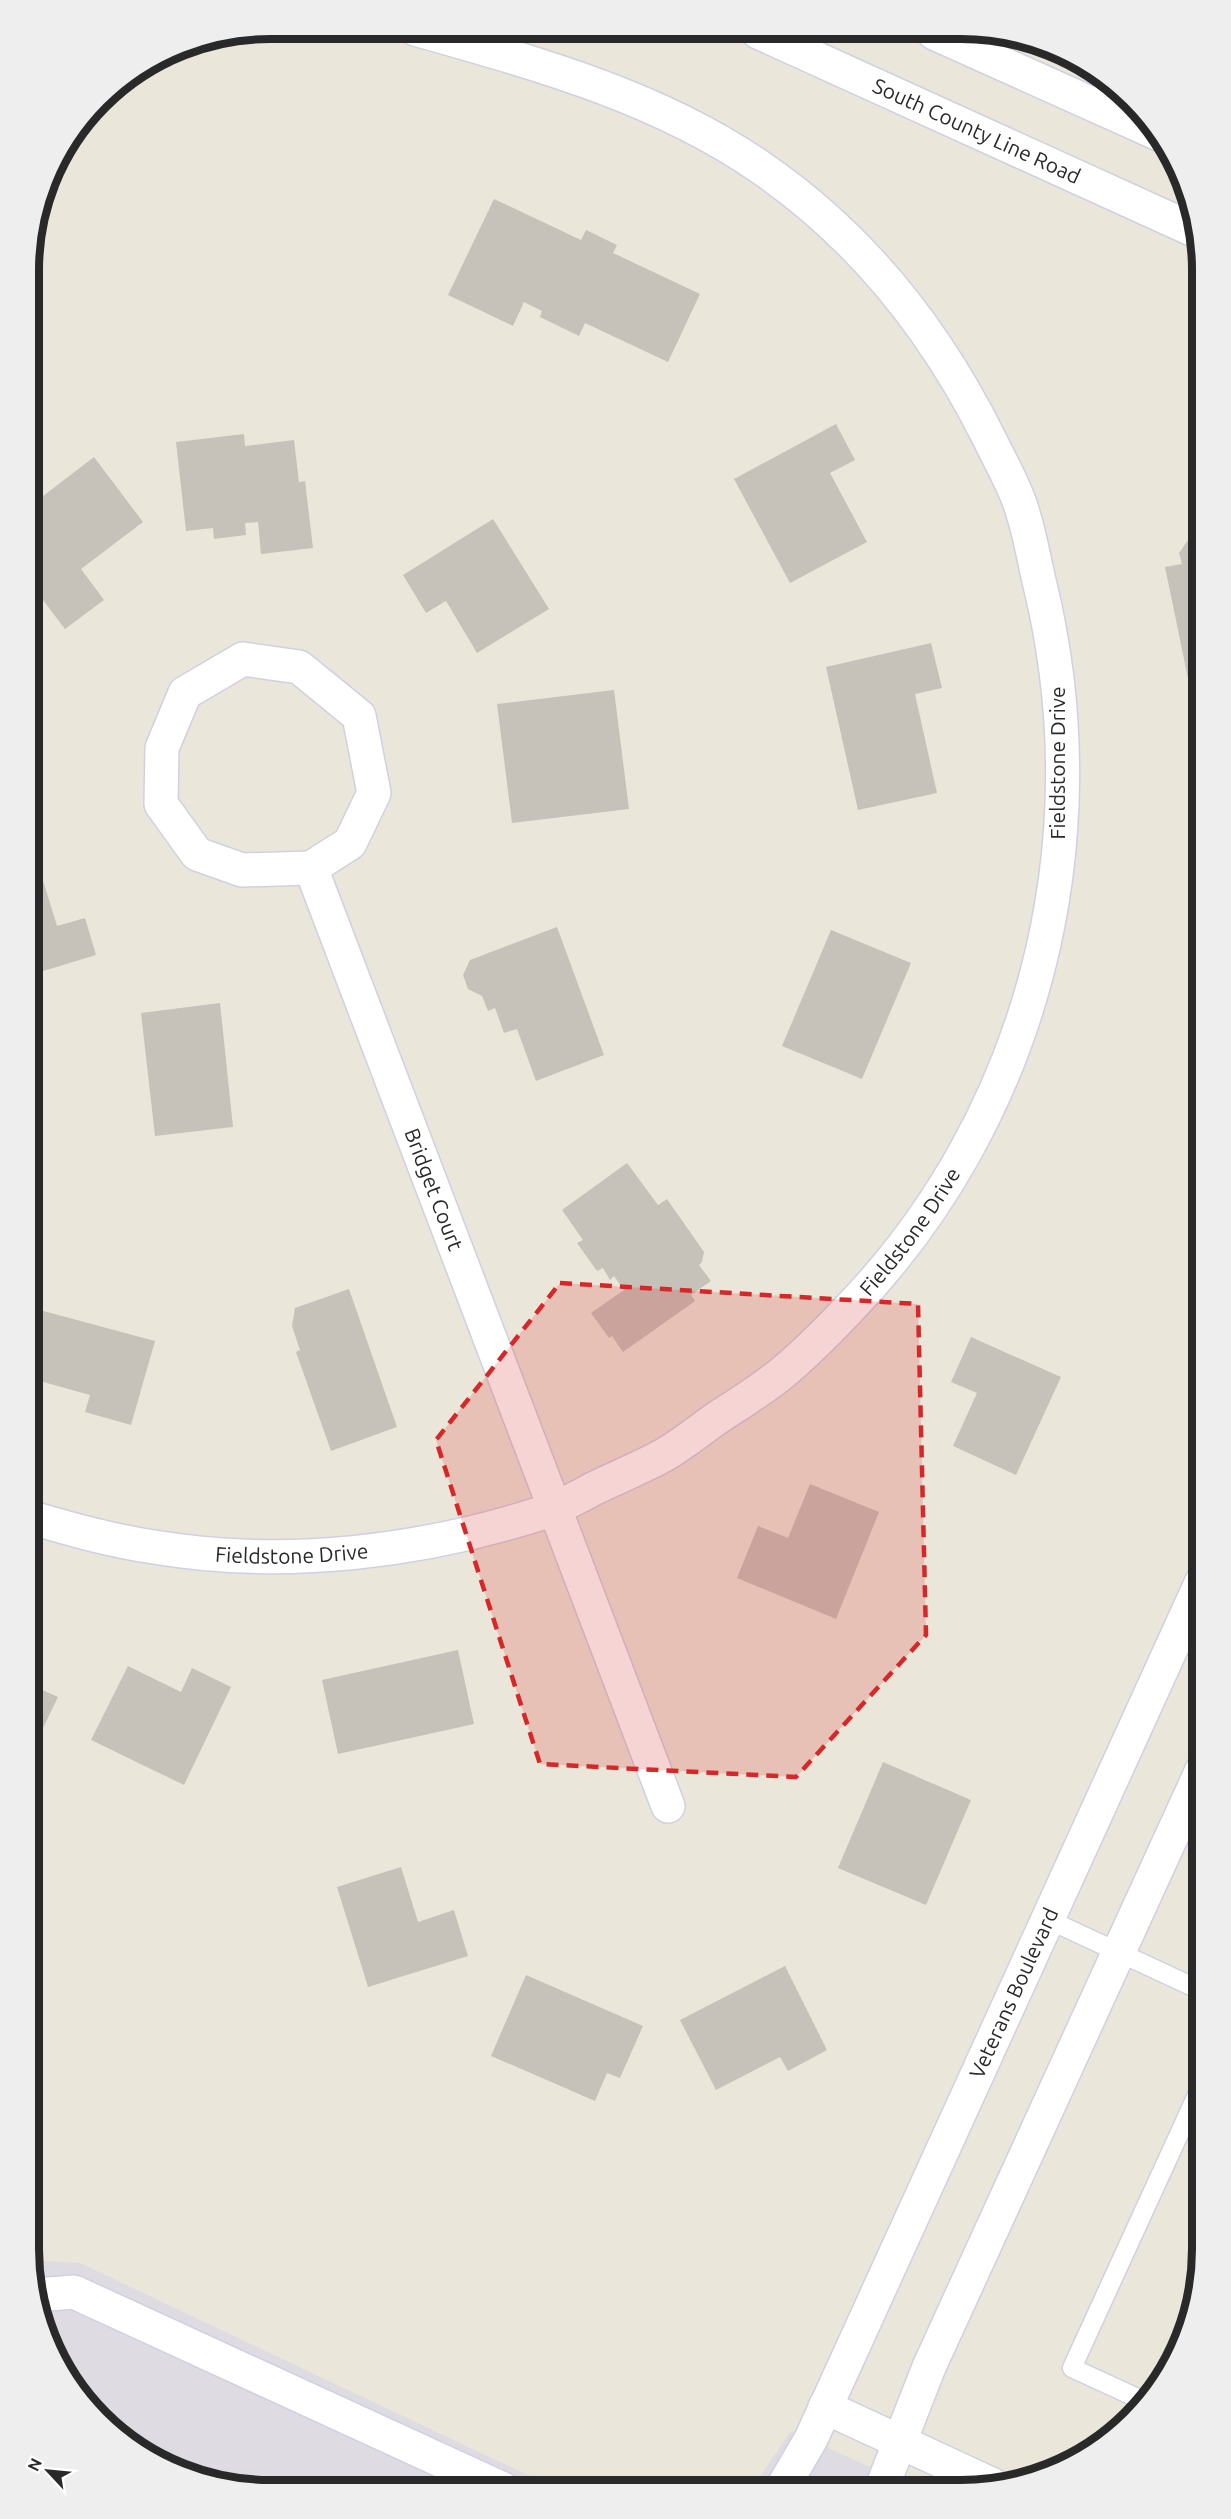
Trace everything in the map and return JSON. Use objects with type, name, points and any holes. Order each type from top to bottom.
[{"type":"street","name":"Fieldstone Drive","points":[[39,1520],[81,1533],[157,1548],[224,1555],[290,1557],[362,1552],[438,1540],[554,1509],[664,1455],[778,1377],[813,1346],[875,1282],[910,1238],[959,1164],[1004,1072],[1034,988],[1052,913],[1063,812],[1062,722],[1056,663],[1048,618],[1021,504],[968,395],[928,332],[879,271],[827,219],[763,168],[707,133],[609,88],[448,39]]},
{"type":"street","name":"South County Line Road","points":[[773,39],[1188,228]]},
{"type":"street","points":[[947,39],[1142,126]]},
{"type":"street","points":[[243,659],[299,667],[359,716],[374,793],[350,843],[311,868],[242,870],[197,854],[160,804],[162,748],[185,693],[243,659]]},
{"type":"street","name":"Bridget Court","points":[[311,868],[554,1509]]},
{"type":"street","points":[[554,1509],[668,1806]]},
{"type":"street","name":"Veterans Boulevard","points":[[787,2480],[811,2439],[1192,1603]]},
{"type":"street","points":[[885,2480],[929,2367],[1192,1792]]},
{"type":"street","points":[[43,2294],[74,2292],[483,2480]]},
{"type":"street","points":[[825,2407],[981,2479]]},
{"type":"lane","points":[[1047,1919],[1192,1985]]},
{"type":"lane","points":[[1137,2398],[1072,2368],[1192,2106]]},
{"type":"highlighted area","points":[[560,1283],[918,1304],[926,1635],[796,1777],[540,1764],[436,1440]]},
{"type":"shaded area","points":[[39,2261],[80,2263],[538,2480],[255,2480],[225,2476],[195,2468],[168,2456],[129,2432],[96,2401],[78,2378],[57,2338],[43,2294]]},
{"type":"shaded area","points":[[791,2431],[898,2480],[758,2480]]},
{"type":"building","points":[[494,199],[581,240],[586,230],[617,245],[613,253],[700,294],[668,362],[585,323],[579,336],[540,317],[542,311],[524,302],[513,326],[448,295]]},
{"type":"building","points":[[836,424],[855,460],[830,473],[867,542],[790,583],[734,479]]},
{"type":"building","points":[[244,434],[245,446],[294,440],[299,482],[305,481],[313,548],[261,554],[258,522],[245,523],[246,535],[214,539],[213,528],[186,531],[176,442]]},
{"type":"building","points":[[94,457],[143,522],[81,569],[104,600],[65,629],[39,595],[39,499]]},
{"type":"building","points":[[493,519],[549,609],[477,653],[446,601],[426,613],[403,575]]},
{"type":"building","points":[[1192,534],[1192,698],[1165,567],[1182,564],[1179,553]]},
{"type":"building","points":[[931,643],[942,688],[915,694],[937,793],[858,810],[826,667]]},
{"type":"building","points":[[614,690],[629,809],[512,823],[497,704]]},
{"type":"building","points":[[39,868],[57,926],[85,918],[96,955],[39,972]]},
{"type":"building","points":[[557,927],[604,1055],[536,1081],[517,1029],[504,1033],[495,1008],[488,1011],[482,996],[468,989],[463,975],[470,960]]},
{"type":"building","points":[[831,930],[911,963],[862,1079],[782,1046]]},
{"type":"building","points":[[220,1003],[233,1127],[155,1136],[141,1013]]},
{"type":"building","points":[[627,1163],[658,1205],[667,1199],[704,1252],[699,1265],[711,1281],[691,1295],[695,1301],[623,1352],[612,1336],[609,1338],[591,1313],[624,1290],[614,1276],[610,1280],[603,1268],[597,1271],[577,1243],[583,1240],[562,1210]]},
{"type":"building","points":[[349,1289],[397,1427],[331,1451],[296,1352],[300,1350],[292,1326],[295,1308]]},
{"type":"building","points":[[39,1310],[155,1341],[131,1425],[85,1412],[90,1395],[39,1381]]},
{"type":"building","points":[[971,1337],[1061,1377],[1016,1475],[953,1446],[977,1393],[951,1382]]},
{"type":"building","points":[[810,1484],[879,1512],[836,1619],[737,1578],[758,1526],[788,1538]]},
{"type":"building","points":[[458,1650],[474,1724],[338,1754],[322,1680]]},
{"type":"building","points":[[128,1666],[181,1692],[192,1668],[231,1687],[184,1785],[91,1740]]},
{"type":"building","points":[[39,1688],[58,1697],[39,1736]]},
{"type":"building","points":[[883,1762],[971,1800],[926,1905],[838,1868]]},
{"type":"building","points":[[401,1867],[418,1922],[454,1910],[468,1956],[368,1987],[337,1887]]},
{"type":"building","points":[[785,1966],[827,2050],[788,2071],[780,2057],[716,2090],[680,2020]]},
{"type":"building","points":[[526,1975],[643,2026],[620,2078],[607,2073],[595,2101],[491,2056]]}]
